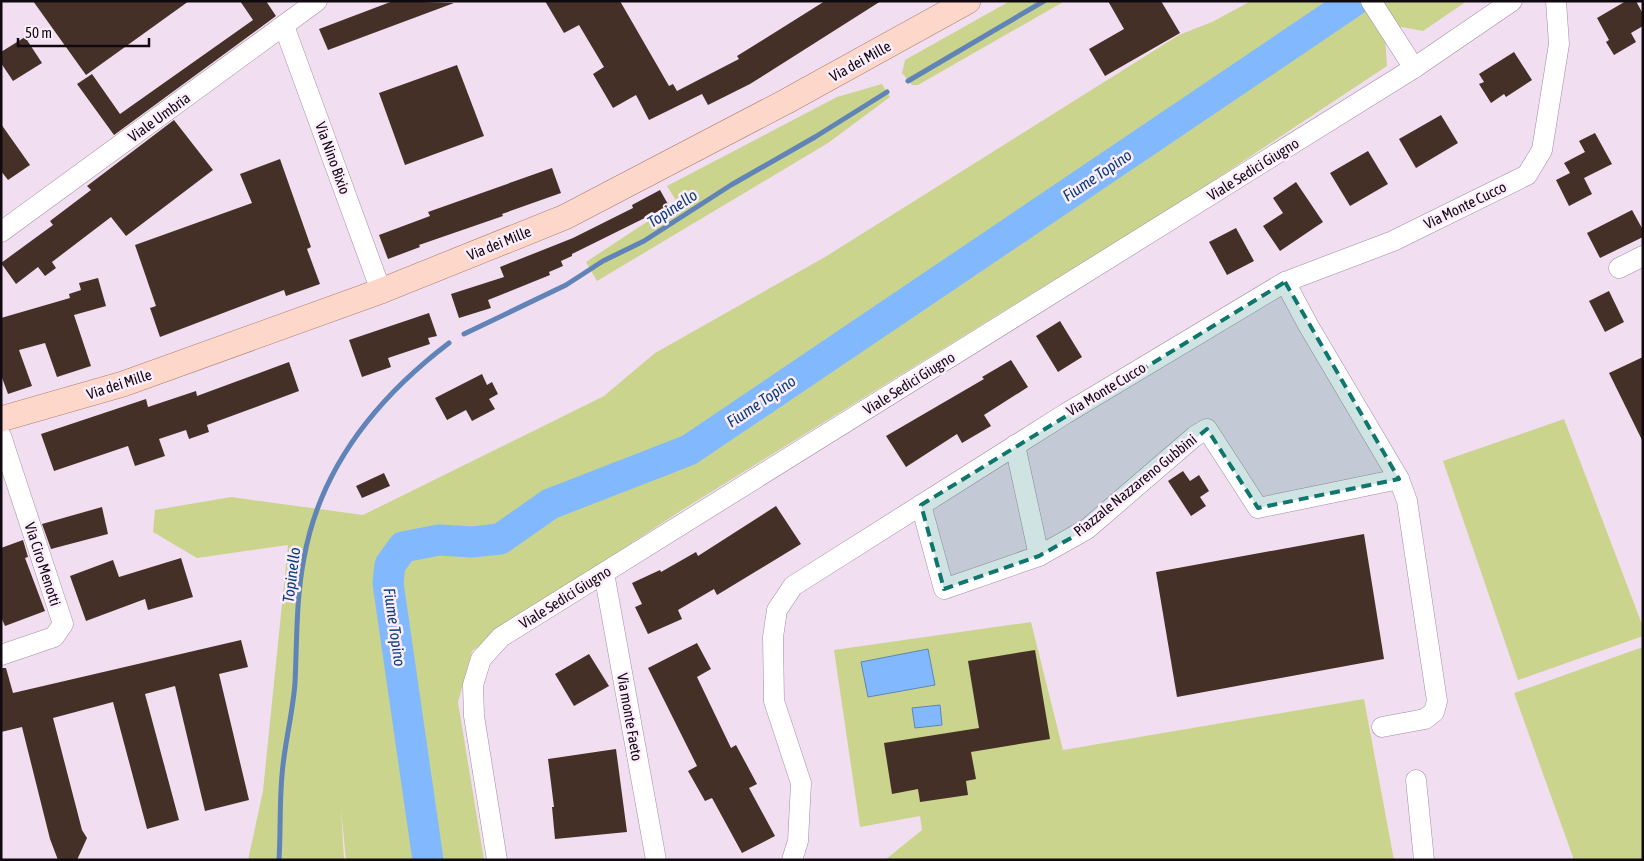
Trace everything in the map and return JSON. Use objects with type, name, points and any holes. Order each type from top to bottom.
[{"type":"main road","name":"Via dei Mille","points":[[1,419],[123,384],[381,291],[565,217],[787,101],[968,1]]},
{"type":"street","name":"Viale Umbria","points":[[1,232],[316,1]]},
{"type":"street","points":[[1371,1],[1396,36],[1414,68]]},
{"type":"street","name":"Viale Sedici Giugno","points":[[497,860],[474,716],[472,685],[481,659],[501,637],[1414,68],[1512,1]]},
{"type":"street","name":"Via Monte Cucco","points":[[792,860],[798,841],[801,784],[774,701],[773,637],[777,610],[793,586],[1015,446],[1285,282],[1393,241],[1527,175],[1542,150],[1559,44],[1556,1]]},
{"type":"street","name":"Via Nino Bixio","points":[[284,26],[381,291]]},
{"type":"street","points":[[1619,268],[1643,256]]},
{"type":"street","points":[[1285,282],[1399,479],[1407,501],[1437,701],[1434,712],[1425,719],[1382,727]]},
{"type":"street","name":"Piazzale Nazzareno Gubbini","points":[[921,505],[944,589],[1039,556],[1087,529],[1195,436],[1207,429],[1258,508],[1399,479]]},
{"type":"street","name":"Via Ciro Menotti","points":[[1,436],[63,624],[54,637],[1,655]]},
{"type":"street","points":[[1015,446],[1039,556]]},
{"type":"street","name":"Via monte Faeto","points":[[604,574],[656,860]]},
{"type":"street","points":[[1416,780],[1424,860]]},
{"type":"highlighted area","points":[[1285,282],[1399,479],[1258,508],[1207,429],[1087,529],[1039,556],[944,589],[921,505]]},
{"type":"green space","points":[[1010,1],[1065,1],[918,85],[912,85],[902,73],[905,60]]},
{"type":"green space","points":[[1251,1],[1467,1],[1423,31],[1396,26],[1385,37],[1387,66],[1198,191],[682,510],[532,608],[472,651],[458,702],[484,860],[346,860],[341,809],[344,860],[248,860],[263,791],[288,545],[197,558],[153,532],[155,510],[231,497],[363,515],[604,396],[655,353],[825,257],[1179,35],[1212,22]]},
{"type":"green space","points":[[882,84],[890,97],[828,143],[597,281],[586,262],[677,202],[667,186],[837,97]]},
{"type":"green space","points":[[1564,419],[1643,627],[1643,636],[1518,680],[1443,461]]},
{"type":"green space","points":[[1031,622],[1063,750],[1364,699],[1394,860],[885,860],[922,830],[920,816],[860,827],[834,650]]},
{"type":"green space","points":[[1643,647],[1643,860],[1574,860],[1514,693]]},
{"type":"water","points":[[928,649],[935,685],[868,697],[861,662]]},
{"type":"water","points":[[940,705],[942,725],[915,728],[912,708]]},
{"type":"building","points":[[33,1],[189,1],[86,75]]},
{"type":"building","points":[[240,1],[266,1],[276,16],[114,135],[77,84],[92,74],[120,114],[253,20]]},
{"type":"building","points":[[393,1],[454,3],[328,50],[319,29]]},
{"type":"building","points":[[545,1],[620,1],[669,86],[673,84],[677,91],[739,59],[737,56],[825,1],[881,1],[750,84],[708,105],[702,94],[649,120],[636,95],[613,108],[593,74],[604,67],[579,25],[564,33]]},
{"type":"building","points":[[1108,1],[1161,1],[1180,33],[1105,76],[1089,49],[1124,29]]},
{"type":"building","points":[[1626,1],[1636,1],[1643,14],[1643,26],[1631,33],[1636,42],[1614,55],[1606,42],[1609,40],[1597,18]]},
{"type":"building","points":[[25,37],[42,63],[13,81],[1,63],[1,52]]},
{"type":"building","points":[[1514,52],[1532,80],[1506,97],[1504,94],[1491,103],[1479,84],[1484,82],[1479,74]]},
{"type":"building","points":[[457,65],[484,136],[405,165],[379,93]]},
{"type":"building","points":[[1441,115],[1458,143],[1416,168],[1399,139]]},
{"type":"building","points":[[174,120],[213,170],[126,236],[111,217],[52,262],[56,268],[45,276],[38,267],[16,284],[1,263],[53,225],[50,221],[91,190],[87,186]]},
{"type":"building","points":[[1,124],[30,165],[8,180],[1,171]]},
{"type":"building","points":[[1595,133],[1612,164],[1584,178],[1592,194],[1569,206],[1556,180],[1570,173],[1564,163],[1585,152],[1579,141]]},
{"type":"building","points":[[1368,151],[1388,184],[1350,206],[1330,173]]},
{"type":"building","points":[[280,159],[311,247],[307,249],[320,284],[286,296],[284,290],[160,337],[150,308],[156,306],[135,245],[252,203],[240,174]]},
{"type":"building","points":[[552,168],[561,193],[502,214],[503,216],[419,245],[420,247],[388,259],[379,235],[430,216],[428,212]]},
{"type":"building","points":[[1296,182],[1323,222],[1280,251],[1263,226],[1283,213],[1273,198]]},
{"type":"building","points":[[660,190],[669,206],[572,254],[572,256],[561,261],[563,266],[549,272],[550,275],[488,300],[491,308],[459,318],[451,294],[504,277],[500,267],[573,238],[633,208],[632,205]]},
{"type":"building","points":[[1632,210],[1643,230],[1643,237],[1600,258],[1587,233]]},
{"type":"building","points":[[1236,228],[1254,261],[1227,275],[1209,242]]},
{"type":"building","points":[[98,278],[106,306],[74,315],[91,366],[57,377],[45,343],[19,350],[32,386],[8,394],[1,375],[1,318],[70,298],[69,294],[81,290],[79,283]]},
{"type":"building","points":[[1609,291],[1624,322],[1605,332],[1589,301]]},
{"type":"building","points":[[429,313],[437,336],[428,338],[430,344],[388,358],[391,367],[362,377],[349,340]]},
{"type":"building","points":[[1060,321],[1082,357],[1058,372],[1036,336]]},
{"type":"building","points":[[1643,357],[1643,442],[1609,373]]},
{"type":"building","points":[[1011,360],[1028,387],[984,415],[991,426],[962,443],[957,434],[906,467],[886,436],[984,379],[982,377]]},
{"type":"building","points":[[289,362],[299,391],[207,425],[209,432],[189,439],[186,430],[159,439],[165,456],[135,466],[128,446],[54,471],[41,434],[146,399],[148,407],[196,391],[197,396]]},
{"type":"building","points":[[482,374],[487,385],[492,382],[498,394],[489,399],[495,409],[472,421],[466,410],[447,420],[435,398]]},
{"type":"building","points":[[1183,471],[1190,481],[1199,475],[1209,491],[1200,497],[1206,506],[1191,516],[1168,481]]},
{"type":"building","points":[[384,473],[390,486],[362,498],[356,486]]},
{"type":"building","points":[[776,506],[801,544],[717,595],[714,589],[678,610],[682,619],[648,634],[635,607],[642,604],[632,583],[660,570],[661,572],[696,552],[698,556]]},
{"type":"building","points":[[102,507],[108,534],[51,549],[42,524]]},
{"type":"building","points":[[1364,534],[1384,659],[1177,697],[1156,572]]},
{"type":"building","points":[[23,540],[28,557],[25,558],[45,611],[5,626],[1,617],[1,548]]},
{"type":"building","points":[[181,558],[193,597],[148,610],[145,599],[86,621],[70,576],[113,560],[119,577]]},
{"type":"building","points":[[241,640],[248,667],[219,674],[249,800],[205,811],[175,686],[145,694],[179,820],[147,829],[113,702],[53,718],[82,830],[87,838],[77,860],[58,860],[50,839],[22,727],[1,732],[1,668],[6,668],[13,693]]},
{"type":"building","points":[[697,643],[711,669],[697,677],[731,748],[736,745],[757,784],[749,788],[775,836],[742,853],[712,798],[705,801],[688,771],[697,766],[648,668]]},
{"type":"building","points":[[1035,650],[1050,739],[971,752],[976,779],[966,781],[968,795],[920,802],[918,789],[892,794],[884,743],[979,728],[968,661]]},
{"type":"building","points":[[589,654],[609,686],[574,706],[555,674]]},
{"type":"building","points":[[616,749],[627,832],[555,839],[552,807],[554,807],[548,759]]},
{"type":"waterway","name":"Topinello","points":[[908,81],[1044,1]]},
{"type":"waterway","name":"Fiume Topino","points":[[428,860],[388,583],[390,565],[403,547],[439,540],[472,542],[500,539],[550,504],[689,450],[1354,1]]},
{"type":"waterway","name":"Topinello","points":[[464,334],[566,285],[603,261],[644,241],[731,185],[815,137],[887,92]]},
{"type":"waterway","name":"Topinello","points":[[279,860],[282,777],[295,683],[300,589],[304,558],[312,525],[323,494],[338,465],[356,437],[376,411],[399,387],[449,343]]}]
